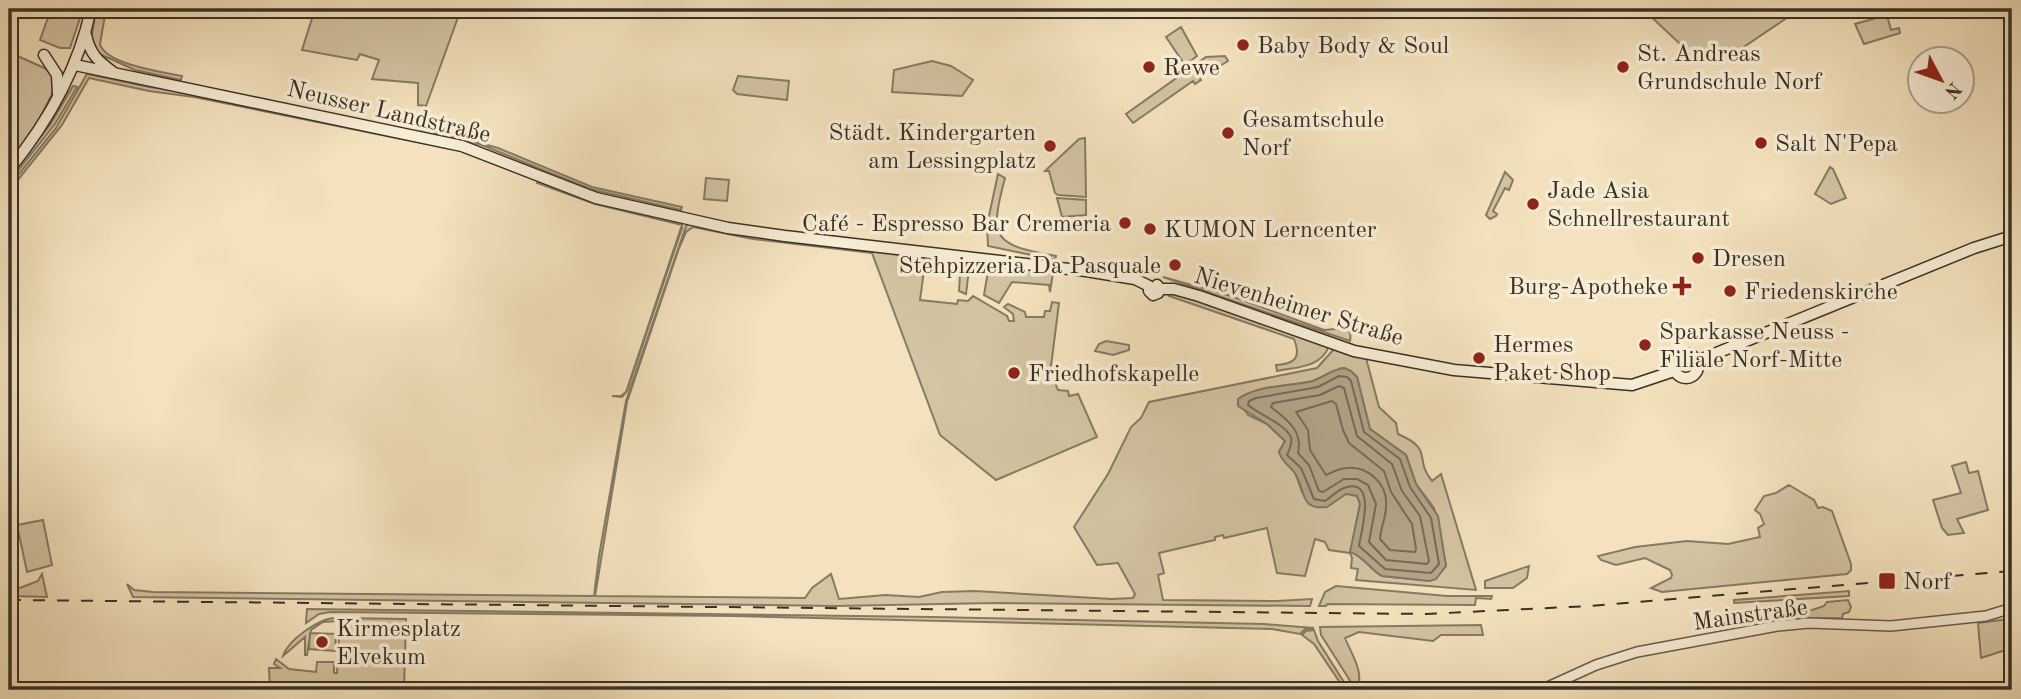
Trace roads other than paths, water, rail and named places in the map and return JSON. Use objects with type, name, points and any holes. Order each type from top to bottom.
[{"type":"main road","points":[[9,170],[57,101],[75,65],[91,9]]},
{"type":"main road","points":[[86,33],[89,50],[116,75]]},
{"type":"main road","points":[[44,55],[57,75],[57,101]]},
{"type":"main road","name":"Neusser Landstraße","points":[[75,65],[463,146],[575,191],[687,218]]},
{"type":"main road","name":"Nievenheimer Straße","points":[[687,218],[758,233],[1135,279],[1154,288],[1174,289],[1199,296],[1354,351],[1454,370],[1632,385],[1674,371]]},
{"type":"main road","points":[[1697,361],[1974,248],[2012,236]]},
{"type":"main road","points":[[1682,354],[1691,355],[1697,361],[1697,371],[1690,377],[1681,377],[1674,371],[1675,360],[1682,354]]},
{"type":"street","name":"Mainstraße","points":[[1541,690],[1596,665],[1637,652],[1776,626],[1809,623],[1891,626],[1986,616],[2012,608]]},
{"type":"water","points":[[1344,368],[1357,377],[1370,429],[1406,455],[1416,484],[1438,516],[1446,566],[1436,579],[1430,581],[1382,576],[1350,552],[1360,504],[1357,496],[1346,494],[1327,507],[1312,506],[1308,503],[1296,475],[1280,456],[1279,452],[1285,441],[1267,424],[1238,406],[1238,399],[1247,394],[1313,381]]},
{"type":"railway","points":[[9,600],[1426,614],[1589,606],[2012,571]]},
{"type":"place","name":"Baby Body & Soul","points":[[1243,45]]},
{"type":"place","name":"Rewe","points":[[1149,67]]},
{"type":"place","name":"St. Andreas Grundschule Norf","points":[[1623,67]]},
{"type":"place","name":"Gesamtschule Norf","points":[[1228,133]]},
{"type":"place","name":"Salt N'Pepa","points":[[1761,143]]},
{"type":"place","name":"Städt. Kindergarten am Lessingplatz","points":[[1050,146]]},
{"type":"place","name":"Jade Asia Schnellrestaurant","points":[[1533,204]]},
{"type":"place","name":"Café - Espresso Bar Cremeria","points":[[1125,223]]},
{"type":"place","name":"KUMON Lerncenter","points":[[1150,229]]},
{"type":"place","name":"Dresen","points":[[1698,258]]},
{"type":"place","name":"Stehpizzeria Da Pasquale","points":[[1175,265]]},
{"type":"place","name":"Burg-Apotheke","points":[[1682,286]]},
{"type":"place","name":"Friedenskirche","points":[[1730,291]]},
{"type":"place","name":"Sparkasse Neuss - Filiale Norf-Mitte","points":[[1645,345]]},
{"type":"place","name":"Hermes Paket Shop","points":[[1479,358]]},
{"type":"place","name":"Friedhofskapelle","points":[[1014,373]]},
{"type":"place","name":"Norf","points":[[1887,581]]},
{"type":"place","name":"Kirmesplatz Elvekum","points":[[322,642]]}]
